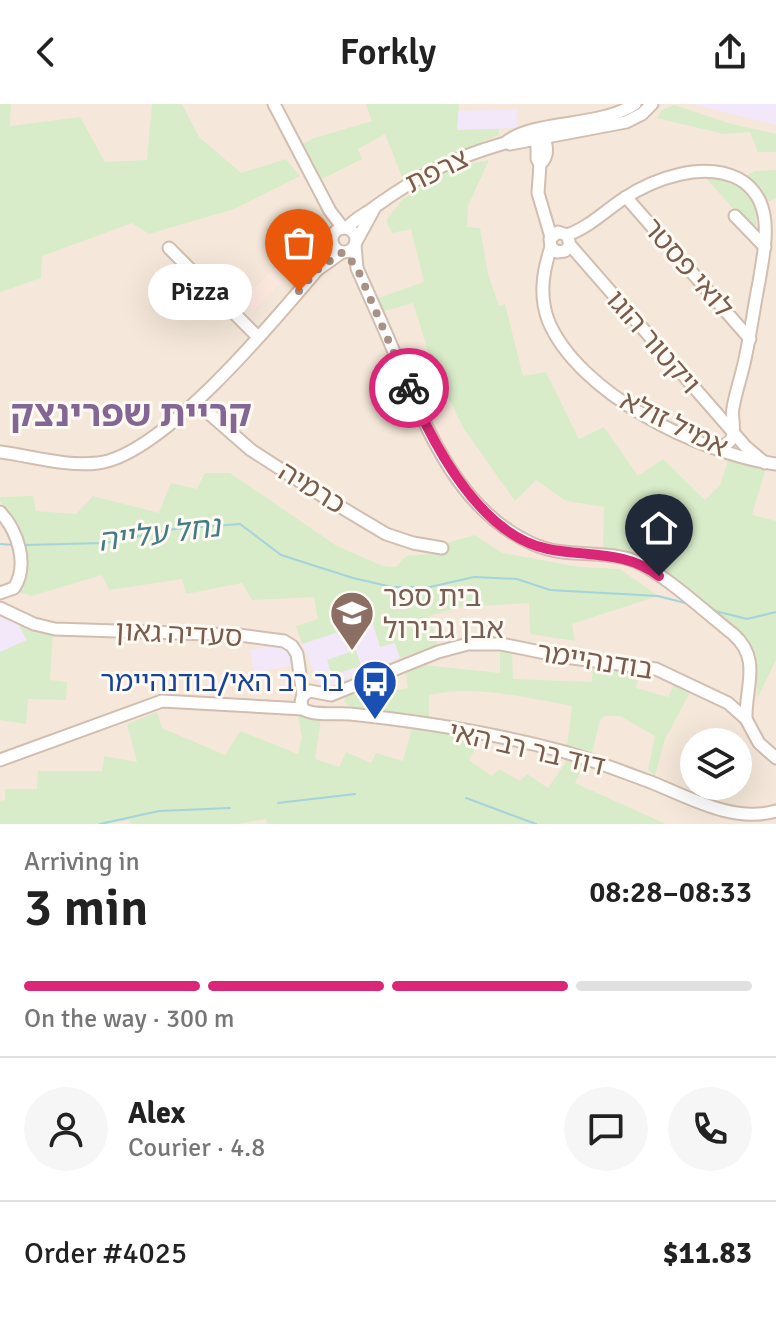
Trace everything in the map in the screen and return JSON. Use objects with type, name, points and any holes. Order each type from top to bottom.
[{"type":"street","points":[[274,104],[330,211],[354,234],[349,248],[357,268],[430,434],[454,474],[480,507],[524,540],[538,546],[617,556],[646,566],[741,641],[749,661],[746,719]]},
{"type":"street","name":"צרפת","points":[[345,228],[396,191],[455,158],[620,114],[635,104]]},
{"type":"street","name":"צרפת","points":[[505,143],[511,138],[626,122],[642,114],[652,104]]},
{"type":"street","points":[[541,161],[569,132]]},
{"type":"street","points":[[540,135],[547,151],[541,161],[538,193],[560,239],[578,231],[626,197],[662,180],[691,172],[727,175],[749,185],[759,194],[768,219],[765,247],[750,339],[733,406],[733,434],[728,443],[718,448]]},
{"type":"street","points":[[520,143],[529,147],[541,161]]},
{"type":"street","name":"לואי פסטר","points":[[626,197],[750,339]]},
{"type":"street","name":"צרפת","points":[[0,452],[87,463],[106,461],[155,436],[196,402],[317,270],[349,248],[374,208]]},
{"type":"street","points":[[330,211],[334,248],[349,248]]},
{"type":"street","points":[[735,216],[765,247]]},
{"type":"street","points":[[331,238],[337,230],[345,228]]},
{"type":"street","name":"צרפת","points":[[317,270],[331,238]]},
{"type":"street","name":"ויקטור הוגו","points":[[560,239],[733,434],[753,454],[771,464]]},
{"type":"street","name":"אמיל זולא","points":[[560,239],[543,274],[545,309],[554,330],[573,359],[617,400],[660,423],[718,448],[771,464]]},
{"type":"street","points":[[169,248],[257,336]]},
{"type":"street","name":"כרמיה","points":[[196,402],[251,450],[386,534],[442,548]]},
{"type":"street","points":[[0,512],[15,534],[20,564],[5,592],[16,617]]},
{"type":"street","name":"סעדיה גאון","points":[[0,608],[16,617],[55,629],[239,635],[284,641],[297,654],[303,700]]},
{"type":"street","name":"בודנהיימר","points":[[321,694],[331,695],[438,652],[468,644],[501,644],[565,657],[656,669],[728,703]]},
{"type":"street","points":[[0,760],[155,702],[169,700],[273,708],[303,700],[314,691],[321,694],[324,704],[318,712],[308,713],[303,700]]},
{"type":"street","points":[[728,703],[739,701],[747,693]]},
{"type":"street","points":[[728,703],[746,719],[757,740],[776,758]]},
{"type":"street","name":"דוד בר רב האי","points":[[318,712],[381,717],[562,751],[650,782],[716,810],[744,815],[776,811]]},
{"type":"shaded area","points":[[0,104],[776,104],[776,824],[0,824]]},
{"type":"shaded area","points":[[696,104],[776,104],[776,125],[696,105]]},
{"type":"shaded area","points":[[517,109],[517,128],[456,130],[458,111]]},
{"type":"shaded area","points":[[301,227],[312,238],[287,266],[274,256]]},
{"type":"shaded area","points":[[271,272],[281,282],[253,310],[242,300]]},
{"type":"shaded area","points":[[0,611],[16,620],[27,640],[0,652]]},
{"type":"shaded area","name":"בית ספר אבן גבירול","points":[[372,621],[380,647],[395,643],[400,658],[320,686],[302,644]]},
{"type":"shaded area","points":[[287,643],[291,666],[254,672],[250,650]]},
{"type":"green space","points":[[0,104],[11,104],[10,126],[80,117],[105,162],[147,160],[152,104],[182,104],[199,137],[241,173],[286,159],[300,176],[234,209],[149,234],[132,223],[42,256],[41,278],[0,292]]},
{"type":"green space","points":[[366,104],[459,104],[457,130],[499,129],[499,135],[427,164],[403,179],[385,134],[358,149],[362,159],[322,179],[302,144],[372,121]]},
{"type":"green space","points":[[674,105],[728,123],[776,134],[776,152],[758,152],[750,132],[724,134],[657,118],[662,110]]},
{"type":"green space","points":[[489,160],[468,206],[467,227],[480,228],[488,274],[499,306],[505,304],[523,376],[546,372],[579,439],[604,427],[638,476],[663,459],[705,500],[720,485],[729,458],[765,471],[752,515],[776,521],[776,660],[757,699],[756,655],[744,640],[653,565],[603,550],[604,507],[566,501],[536,480],[515,501],[464,429],[433,367],[413,303],[381,312],[375,299],[424,282],[411,229],[392,233],[386,220],[403,199],[449,168]]},
{"type":"green space","points":[[776,170],[776,198],[768,202],[761,187],[746,176],[755,171]]},
{"type":"green space","points":[[712,174],[743,184],[763,214],[756,215],[756,234],[705,177],[712,177]]},
{"type":"green space","points":[[205,473],[230,473],[337,546],[383,566],[396,567],[406,556],[430,554],[450,542],[475,535],[502,553],[579,567],[620,569],[658,596],[572,624],[575,641],[530,634],[529,603],[462,607],[429,616],[438,646],[400,658],[395,643],[380,647],[372,621],[302,644],[296,626],[318,619],[314,597],[252,600],[242,583],[186,594],[182,579],[109,590],[102,575],[31,596],[17,591],[24,564],[23,543],[0,497],[33,496],[36,511],[76,514],[93,496],[159,513],[171,483],[197,489]]},
{"type":"green space","points":[[16,620],[28,628],[53,632],[50,680],[67,682],[66,700],[28,699],[26,724],[0,720],[0,652],[27,640]]},
{"type":"green space","points":[[500,648],[512,652],[513,679],[592,682],[593,662],[641,668],[636,688],[668,697],[676,680],[693,687],[665,739],[655,776],[648,770],[655,736],[620,716],[605,716],[600,720],[592,753],[567,746],[572,706],[501,693],[447,692],[429,695],[429,718],[349,706],[344,701],[348,693],[390,678],[393,691],[408,688],[406,674],[423,665],[500,673]]},
{"type":"green space","points":[[356,650],[361,666],[332,675],[327,660]]},
{"type":"green space","points":[[157,712],[162,728],[225,755],[240,731],[298,754],[302,738],[298,714],[321,718],[315,759],[339,767],[346,752],[371,763],[376,753],[403,761],[412,727],[480,739],[469,760],[492,776],[499,769],[520,781],[527,774],[548,788],[568,759],[585,763],[575,783],[666,824],[267,824],[266,819],[238,824],[131,824],[129,820],[105,824],[0,824],[0,801],[5,800],[5,789],[37,789],[38,771],[102,771],[104,756],[137,762],[127,724]]},
{"type":"waterway","name":"נחל עלייה","points":[[24,545],[105,543],[175,529],[240,524],[281,555],[392,587],[430,587],[474,577],[517,579],[550,590],[658,596],[689,604]]},
{"type":"waterway","name":"נחל עלייה","points":[[0,544],[14,545]]},
{"type":"waterway","name":"נחל עלייה","points":[[711,610],[747,619],[776,612]]},
{"type":"waterway","points":[[278,803],[355,794]]},
{"type":"waterway","points":[[466,798],[536,824]]},
{"type":"waterway","points":[[100,824],[159,811],[230,808]]},
{"type":"way so far","points":[[299,291],[317,270],[345,253],[357,268],[409,388]]},
{"type":"place","name":"Pizza","points":[[299,291]]},
{"type":"place","name":"בית ספר אבן גבירול","points":[[352,652]]},
{"type":"place","name":"בר רב האי/בודנהיימר","points":[[375,721]]},
{"type":"district","name":"קריית שפרינצק","points":[[131,414]]},
{"type":"route","points":[[409,388],[430,434],[454,474],[480,507],[502,525],[538,546],[617,556],[646,566],[659,576]]}]
